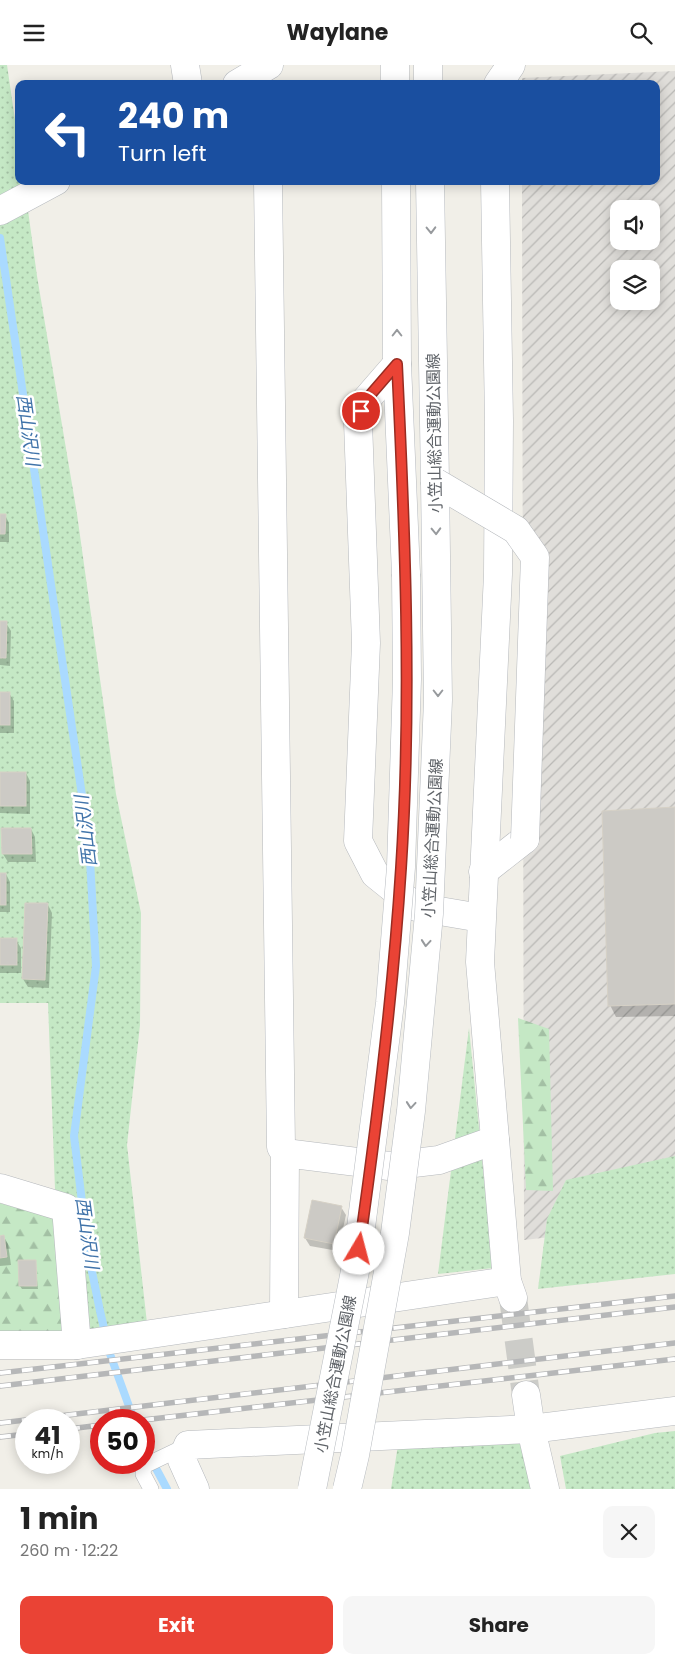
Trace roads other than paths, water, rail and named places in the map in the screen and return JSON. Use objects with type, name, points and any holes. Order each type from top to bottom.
[{"type":"street","points":[[185,65],[187,80]]},
{"type":"street","points":[[395,65],[395,80]]},
{"type":"street","points":[[428,65],[428,80]]},
{"type":"street","points":[[501,80],[510,65]]},
{"type":"street","points":[[5,208],[48,185]]},
{"type":"street","points":[[268,185],[281,1147],[285,1153],[284,1314]]},
{"type":"street","name":"小笠山総合運動公園線","points":[[312,1489],[356,1266],[390,1003],[401,867],[407,679],[406,574],[397,364],[396,185]]},
{"type":"street","name":"小笠山総合運動公園線","points":[[346,1489],[355,1455],[396,1233],[411,1111],[429,914],[438,700],[430,185]]},
{"type":"street","points":[[0,1345],[85,1344],[284,1314],[510,1289],[480,962],[498,574],[499,421],[495,185]]},
{"type":"street","points":[[397,364],[365,401],[358,422],[366,643],[358,841],[374,874],[416,907],[481,918]]},
{"type":"street","points":[[435,482],[516,530],[535,557],[524,839],[483,872]]},
{"type":"street","points":[[285,1153],[389,1166],[439,1160],[495,1140]]},
{"type":"street","points":[[0,1188],[66,1208],[85,1344]]},
{"type":"street","points":[[526,1395],[531,1429],[545,1489]]},
{"type":"street","points":[[195,1489],[177,1449],[531,1429],[675,1411]]},
{"type":"lane","points":[[151,1489],[143,1474],[144,1466],[177,1449]]},
{"type":"waterway","name":"西山沢川","points":[[0,238],[89,843],[96,966],[74,1136],[88,1252],[100,1311],[110,1354],[130,1409]]},
{"type":"waterway","name":"西山沢川","points":[[155,1467],[167,1489]]},
{"type":"tunnel","points":[[513,1298],[526,1395]]},
{"type":"railway","points":[[0,1373],[675,1296]]},
{"type":"railway","points":[[0,1386],[675,1307]]},
{"type":"railway","points":[[0,1423],[675,1343]]},
{"type":"railway","points":[[155,1419],[675,1359]]},
{"type":"railway","points":[[80,1428],[90,1426]]},
{"type":"railway","points":[[0,1437],[15,1435]]}]
